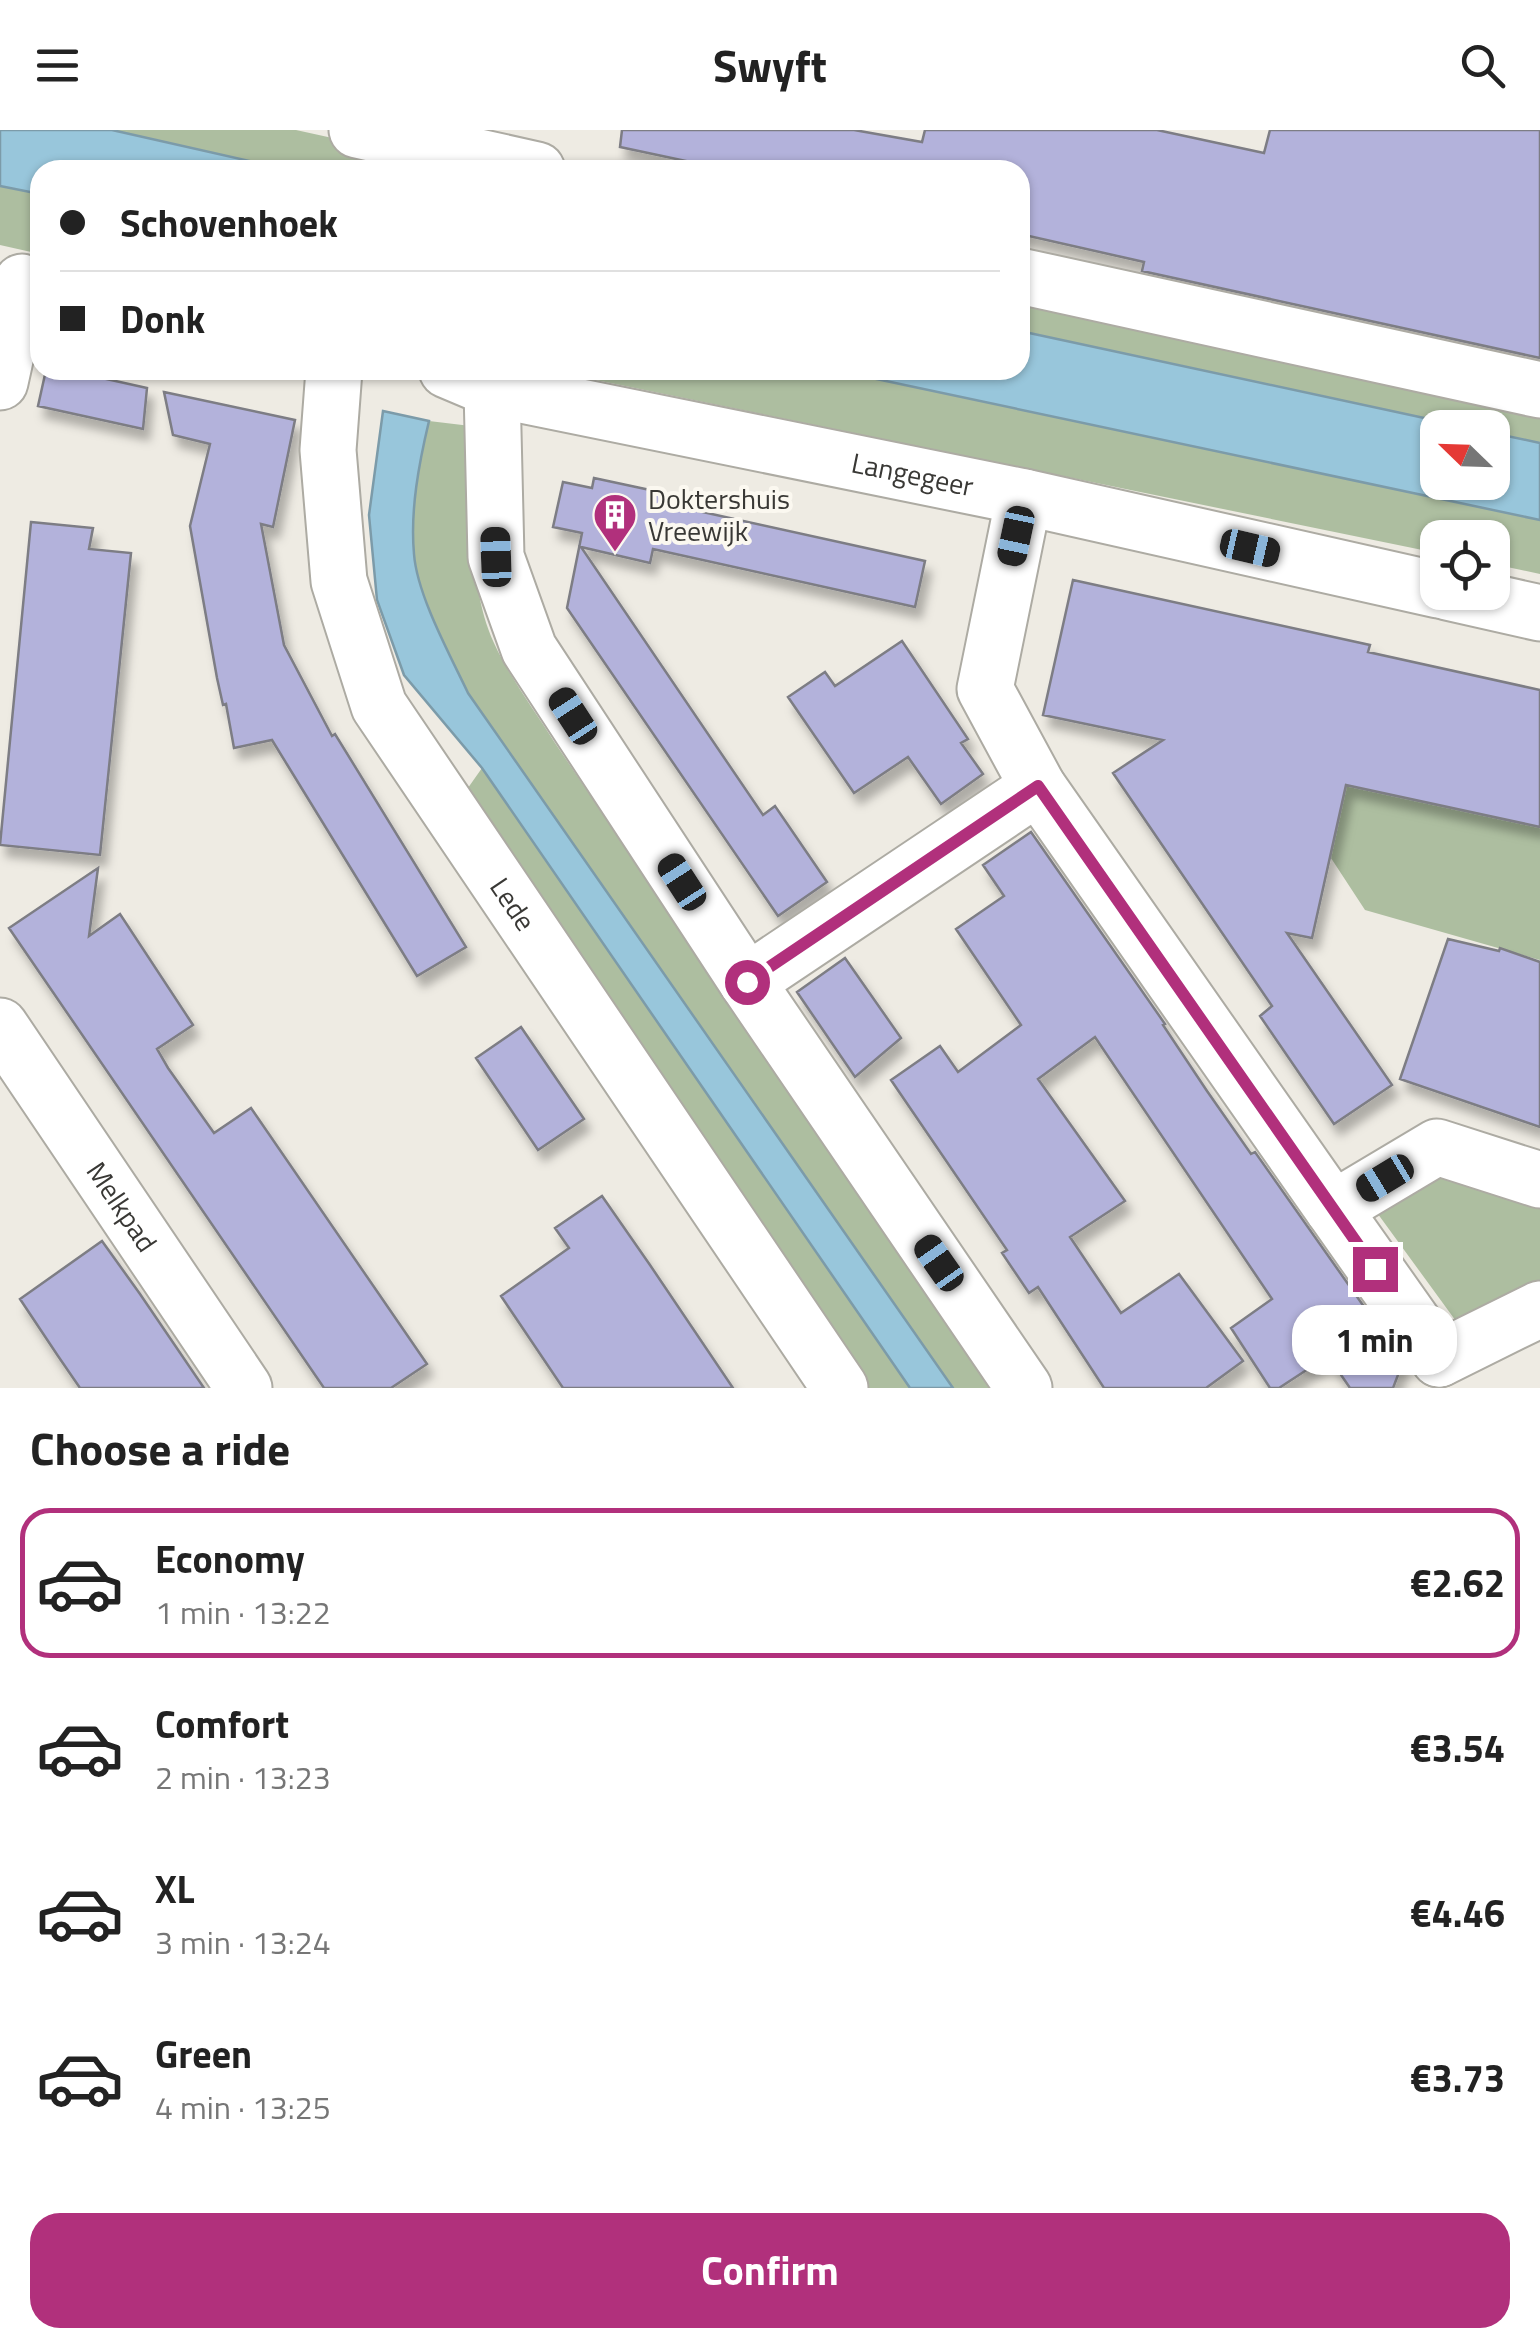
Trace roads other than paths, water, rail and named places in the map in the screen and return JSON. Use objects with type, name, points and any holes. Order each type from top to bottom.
[{"type":"street","points":[[357,130],[492,160]]},
{"type":"street","points":[[539,160],[545,130]]},
{"type":"street","points":[[1030,278],[1540,390]]},
{"type":"street","points":[[0,382],[21,282]]},
{"type":"street","name":"Lede","points":[[333,380],[328,450],[339,581],[379,706],[840,1388]]},
{"type":"street","points":[[478,380],[496,557],[530,649],[747,982],[1024,1388]]},
{"type":"street","name":"Langegeer","points":[[496,380],[1420,586]]},
{"type":"street","points":[[1024,497],[984,689],[1038,786],[1332,1209],[1435,1374],[1540,1309]]},
{"type":"street","points":[[1510,607],[1540,614]]},
{"type":"street","points":[[747,982],[1038,786]]},
{"type":"street","name":"Melkpad","points":[[0,1026],[244,1388]]},
{"type":"street","points":[[1332,1209],[1437,1147],[1540,1180]]},
{"type":"water","points":[[0,130],[112,130],[245,160],[30,160],[30,192],[0,186]]},
{"type":"water","points":[[1030,333],[1420,417],[1420,495],[881,380],[1030,380]]},
{"type":"water","points":[[383,411],[429,421],[413,521],[416,570],[468,693],[953,1388],[910,1388],[482,768],[404,675],[377,600],[369,515]]},
{"type":"water","points":[[1510,437],[1540,443],[1540,520],[1446,500],[1510,500]]},
{"type":"place","name":"Doktershuis Vreewijk","points":[[615,553]]}]
